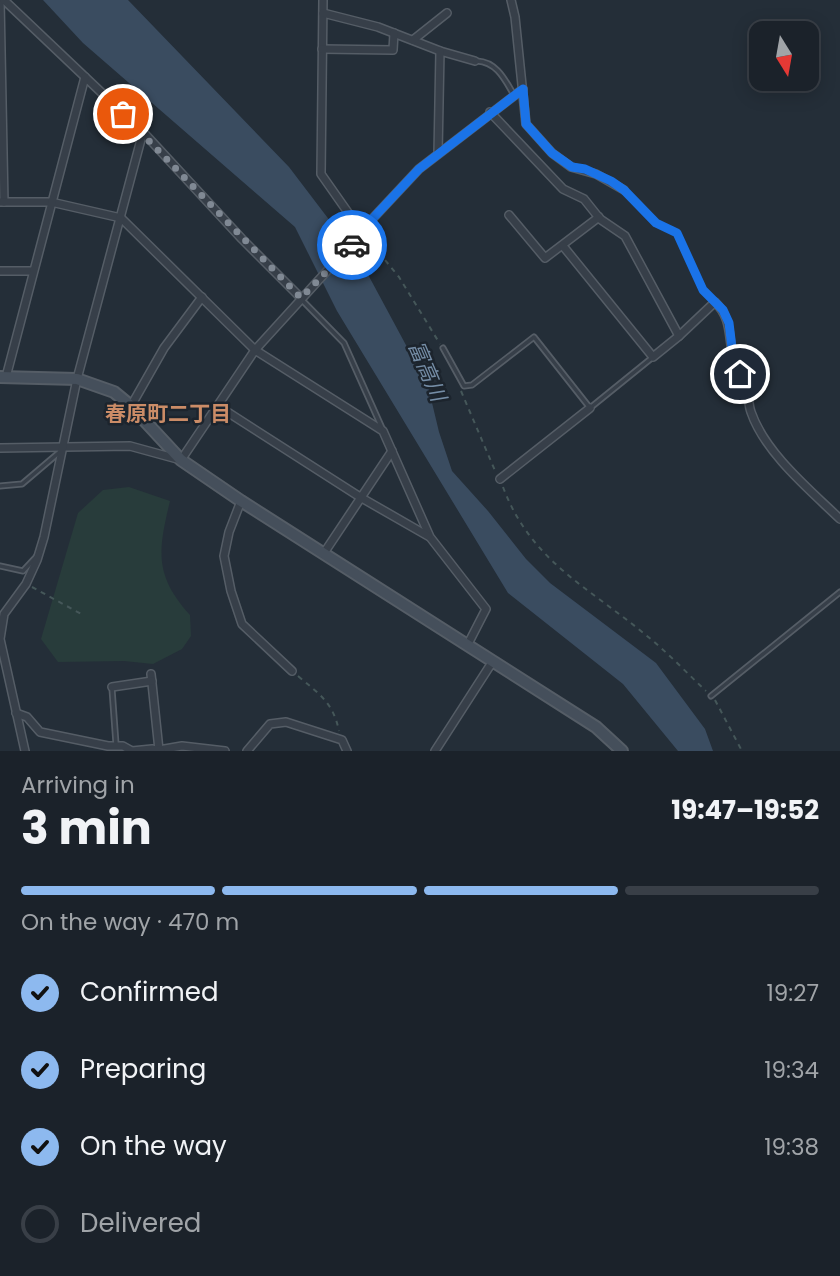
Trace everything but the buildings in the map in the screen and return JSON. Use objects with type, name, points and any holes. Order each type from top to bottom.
[{"type":"street","points":[[2,0],[143,132],[301,298]]},
{"type":"street","points":[[2,0],[2,202],[51,202],[121,218],[255,350],[383,431],[430,537],[486,609],[468,644]]},
{"type":"street","points":[[323,0],[321,174],[359,235]]},
{"type":"street","points":[[511,0],[526,124],[552,153],[572,167],[596,174],[624,190]]},
{"type":"street","points":[[323,12],[475,61]]},
{"type":"street","points":[[413,40],[447,13]]},
{"type":"street","points":[[322,49],[393,50],[394,33]]},
{"type":"street","points":[[438,154],[440,51]]},
{"type":"street","points":[[85,77],[3,377],[77,379],[114,392],[131,406],[181,460],[596,727],[622,751]]},
{"type":"street","points":[[181,460],[255,350],[419,169],[523,89]]},
{"type":"street","points":[[490,112],[563,190],[584,199],[598,217],[625,236],[679,336]]},
{"type":"street","points":[[25,751],[1,645],[3,610],[26,584],[39,554],[77,379],[143,132]]},
{"type":"street","points":[[509,215],[545,258],[564,246],[598,217]]},
{"type":"street","points":[[564,246],[653,357],[715,302],[723,310],[729,323],[733,356],[747,387],[751,411],[760,432],[794,475],[840,519]]},
{"type":"street","points":[[0,271],[33,271]]},
{"type":"street","points":[[131,406],[164,348],[202,297]]},
{"type":"street","points":[[218,405],[360,496],[430,537]]},
{"type":"street","points":[[500,479],[590,408]]},
{"type":"street","points":[[0,448],[130,446],[181,460]]},
{"type":"street","points":[[324,553],[392,451]]},
{"type":"street","points":[[242,501],[229,531],[224,556],[232,591],[242,624],[292,671]]},
{"type":"street","points":[[435,751],[493,661]]},
{"type":"street","points":[[112,687],[151,678],[160,751]]},
{"type":"street","points":[[16,713],[27,718],[40,732],[132,751],[152,748],[160,751],[182,746],[225,751]]},
{"type":"street","points":[[247,751],[270,724],[286,722],[342,740],[346,751]]},
{"type":"lane","points":[[475,61],[486,62],[498,70],[514,95]]},
{"type":"lane","points":[[624,190],[656,223],[677,233],[703,290],[715,302]]},
{"type":"lane","points":[[301,298],[344,344],[383,431]]},
{"type":"lane","points":[[443,348],[464,386],[472,385],[534,337],[590,408],[653,357]]},
{"type":"lane","points":[[0,486],[22,484],[63,448]]},
{"type":"lane","points":[[0,566],[23,571],[39,554]]},
{"type":"lane","points":[[711,696],[840,592]]},
{"type":"lane","points":[[112,687],[117,746]]},
{"type":"path","points":[[359,235],[399,277],[443,348]]},
{"type":"path","points":[[459,386],[510,507],[526,531],[567,576],[647,635],[711,696],[729,723],[742,751]]},
{"type":"path","points":[[26,584],[83,615]]},
{"type":"path","points":[[292,671],[335,712],[342,740]]},
{"type":"green space","points":[[129,487],[170,501],[163,534],[162,562],[170,587],[190,615],[191,636],[182,649],[153,664],[124,661],[58,662],[41,639],[78,513],[103,490]]},
{"type":"water","points":[[43,0],[128,0],[289,167],[365,269],[428,386],[452,471],[526,559],[550,583],[656,663],[705,729],[713,751],[678,751],[623,684],[508,593],[337,311],[295,227],[83,43]]},
{"type":"way so far","points":[[123,114],[301,298],[352,245]]},
{"type":"district","name":"春原町二丁目","points":[[168,414]]},
{"type":"route","points":[[352,245],[361,231],[419,169],[523,89],[526,124],[552,153],[572,167],[585,169],[611,181],[636,201],[656,223],[677,233],[703,290],[723,310],[729,323],[733,356],[740,374]]},
{"type":"water label","name":"富高川","points":[[427,371]]}]
